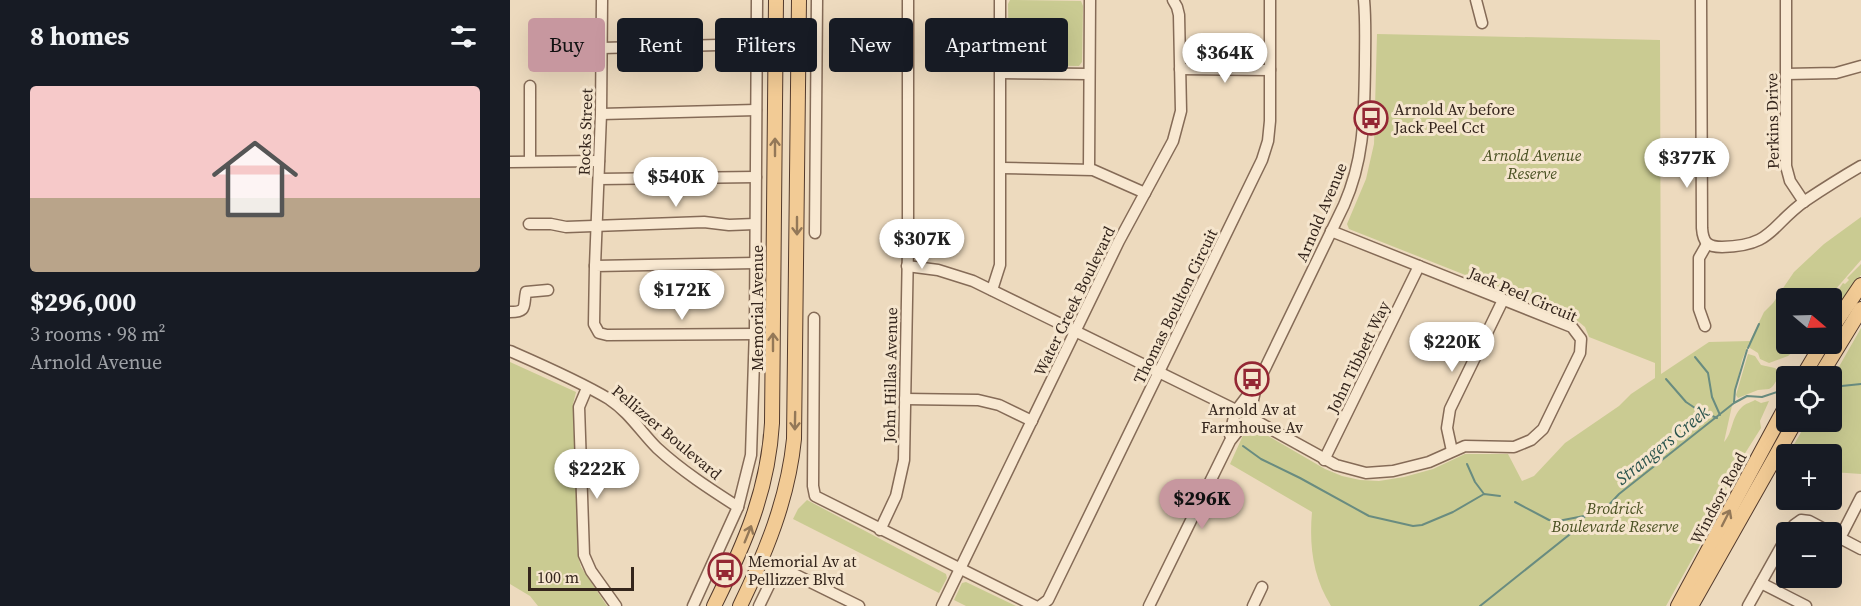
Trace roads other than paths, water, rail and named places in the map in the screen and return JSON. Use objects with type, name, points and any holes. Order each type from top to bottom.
[{"type":"main road","name":"Memorial Avenue","points":[[714,606],[754,519],[766,476],[770,451],[776,0]]},
{"type":"main road","points":[[740,606],[770,540],[783,503],[793,454],[799,0]]},
{"type":"main road","points":[[1842,313],[1861,285]]},
{"type":"main road","points":[[1827,366],[1861,309]]},
{"type":"main road","name":"Windsor Road","points":[[1678,606],[1776,425]]},
{"type":"main road","name":"Windsor Road","points":[[1691,606],[1789,432]]},
{"type":"street","name":"Rocks Street","points":[[602,0],[602,18]]},
{"type":"street","points":[[757,0],[757,18]]},
{"type":"street","points":[[815,233],[817,0]]},
{"type":"street","name":"John Hillas Avenue","points":[[880,530],[896,496],[902,476],[908,266],[908,0]]},
{"type":"street","points":[[992,290],[1000,266],[1000,0]]},
{"type":"street","points":[[1089,169],[1090,0]]},
{"type":"street","name":"Water Creek Boulevard","points":[[942,606],[1119,241],[1170,148],[1181,111],[1179,15],[1178,7],[1173,0]]},
{"type":"street","name":"Thomas Boulton Circuit","points":[[1040,606],[1048,600],[1262,160],[1269,131],[1269,0]]},
{"type":"street","name":"Arnold Avenue","points":[[1149,606],[1230,441],[1248,416],[1256,387],[1350,192],[1361,152],[1364,122],[1364,0]]},
{"type":"street","points":[[1476,0],[1482,23]]},
{"type":"street","points":[[1701,0],[1702,228],[1703,239],[1707,244],[1714,247],[1739,247],[1754,244],[1772,232],[1804,202],[1861,166]]},
{"type":"street","name":"Perkins Drive","points":[[1786,0],[1787,172],[1793,187],[1804,202]]},
{"type":"street","points":[[605,48],[715,45]]},
{"type":"street","points":[[1786,74],[1836,73],[1861,66]]},
{"type":"street","points":[[1180,69],[1270,70]]},
{"type":"street","name":"Rocks Street","points":[[602,72],[594,324],[599,333],[754,334]]},
{"type":"street","points":[[693,606],[738,507],[751,455],[757,72]]},
{"type":"street","points":[[1001,73],[1089,74]]},
{"type":"street","points":[[530,86],[530,161]]},
{"type":"street","points":[[601,114],[756,110]]},
{"type":"street","points":[[510,162],[599,161]]},
{"type":"street","points":[[1001,168],[1089,169],[1103,173],[1145,193]]},
{"type":"street","points":[[599,179],[756,177]]},
{"type":"street","points":[[529,224],[566,226],[705,222],[729,225],[755,224]]},
{"type":"street","name":"Jack Peel Circuit","points":[[908,266],[951,273],[992,290],[1237,411],[1245,407],[1248,416],[1324,460],[1356,471],[1385,473],[1429,462],[1452,451],[1470,446],[1514,447],[1526,444],[1535,437],[1545,424],[1581,349],[1579,335],[1572,327],[1331,231]]},
{"type":"street","points":[[1705,326],[1699,309],[1699,258],[1707,244]]},
{"type":"street","points":[[595,266],[755,263]]},
{"type":"street","name":"John Tibbett Way","points":[[1324,460],[1419,266]]},
{"type":"street","points":[[510,312],[522,309],[526,292],[548,290]]},
{"type":"street","points":[[1452,451],[1447,428],[1450,409],[1503,300]]},
{"type":"street","points":[[814,318],[813,490],[819,499],[1035,606]]},
{"type":"street","name":"Pellizzer Boulevard","points":[[510,351],[547,367],[610,400],[638,424],[669,458],[738,507]]},
{"type":"street","name":"Arnold Avenue","points":[[1230,441],[1237,411],[1256,387]]},
{"type":"street","points":[[587,388],[579,407],[584,555],[591,571],[616,606]]},
{"type":"street","points":[[905,399],[978,400],[999,405],[1032,421]]},
{"type":"street","points":[[1842,524],[1861,497]]},
{"type":"street","points":[[1842,539],[1861,549]]},
{"type":"street","points":[[1748,606],[1776,556]]},
{"type":"street","points":[[759,606],[773,577],[783,571],[790,572],[859,606]]},
{"type":"street","points":[[1761,583],[1806,606]]},
{"type":"street","points":[[1253,606],[1262,586]]},
{"type":"waterway","points":[[1748,348],[1759,324]]},
{"type":"waterway","points":[[1734,402],[1735,390],[1747,350]]},
{"type":"waterway","points":[[1695,357],[1708,373],[1712,397],[1720,415]]},
{"type":"waterway","points":[[1666,379],[1686,402],[1717,418]]},
{"type":"waterway","name":"Strangers Creek","points":[[1842,386],[1861,384]]},
{"type":"waterway","name":"Strangers Creek","points":[[1480,606],[1579,527],[1586,514],[1606,508],[1619,494],[1734,403],[1747,396],[1762,397],[1776,392]]},
{"type":"waterway","points":[[1243,446],[1261,459],[1369,516],[1413,526],[1422,525],[1453,512],[1484,494],[1500,496]]},
{"type":"waterway","points":[[1467,464],[1475,482],[1484,494]]},
{"type":"waterway","points":[[1515,502],[1549,520],[1558,521],[1584,516]]},
{"type":"place","name":"Arnold Av before Jack Peel Cct","points":[[1371,118]]},
{"type":"place","name":"Arnold Av at Farmhouse Av","points":[[1252,379]]},
{"type":"place","name":"Memorial Av at Pellizzer Blvd","points":[[725,570]]},
{"type":"park label","name":"Arnold Avenue Reserve","points":[[1532,164]]},
{"type":"park label","name":"Brodrick Boulevarde Reserve","points":[[1615,517]]}]
